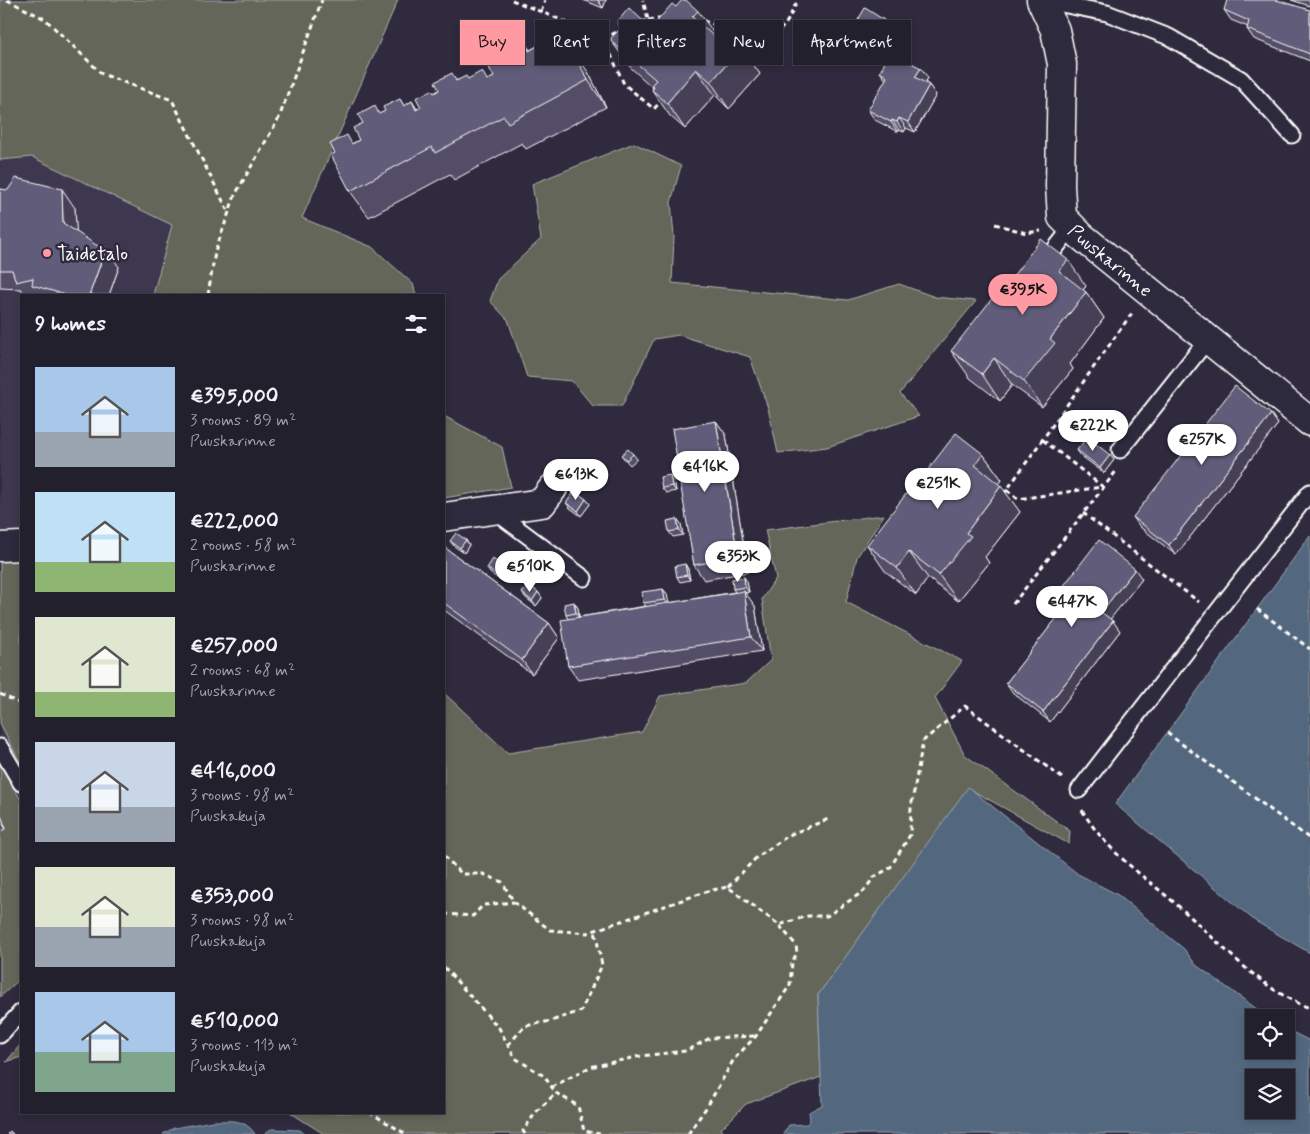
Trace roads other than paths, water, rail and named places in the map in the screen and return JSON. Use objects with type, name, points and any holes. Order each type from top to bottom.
[{"type":"street","name":"Puuskarinne","points":[[1041,0],[1055,30],[1062,64],[1060,186],[1062,217],[1310,422]]},
{"type":"street","points":[[445,517],[542,503],[553,488]]},
{"type":"street","points":[[0,547],[20,546]]},
{"type":"lane","points":[[1041,0],[1107,13],[1170,37],[1241,79],[1292,135]]},
{"type":"lane","points":[[1044,263],[1070,224]]},
{"type":"lane","points":[[1120,450],[1208,339]]},
{"type":"lane","points":[[1079,790],[1310,492]]},
{"type":"lane","points":[[493,510],[584,578]]},
{"type":"lane","points":[[0,746],[20,781]]},
{"type":"lane","points":[[0,1036],[20,1013]]},
{"type":"water","points":[[1310,536],[1310,953],[1255,921],[1115,804]]},
{"type":"water","points":[[968,787],[1078,874],[1118,895],[1184,949],[1196,965],[1257,1009],[1245,1009],[1245,1059],[1295,1059],[1295,1034],[1310,1041],[1310,1134],[783,1134],[789,1125],[807,1124],[810,1120],[809,1112],[822,1105],[818,995]]},
{"type":"water","points":[[213,1121],[242,1123],[255,1134],[163,1134],[174,1128]]},
{"type":"water","points":[[271,1129],[300,1130],[305,1134],[264,1134]]},
{"type":"place","name":"Taidetalo","points":[[47,253]]}]
